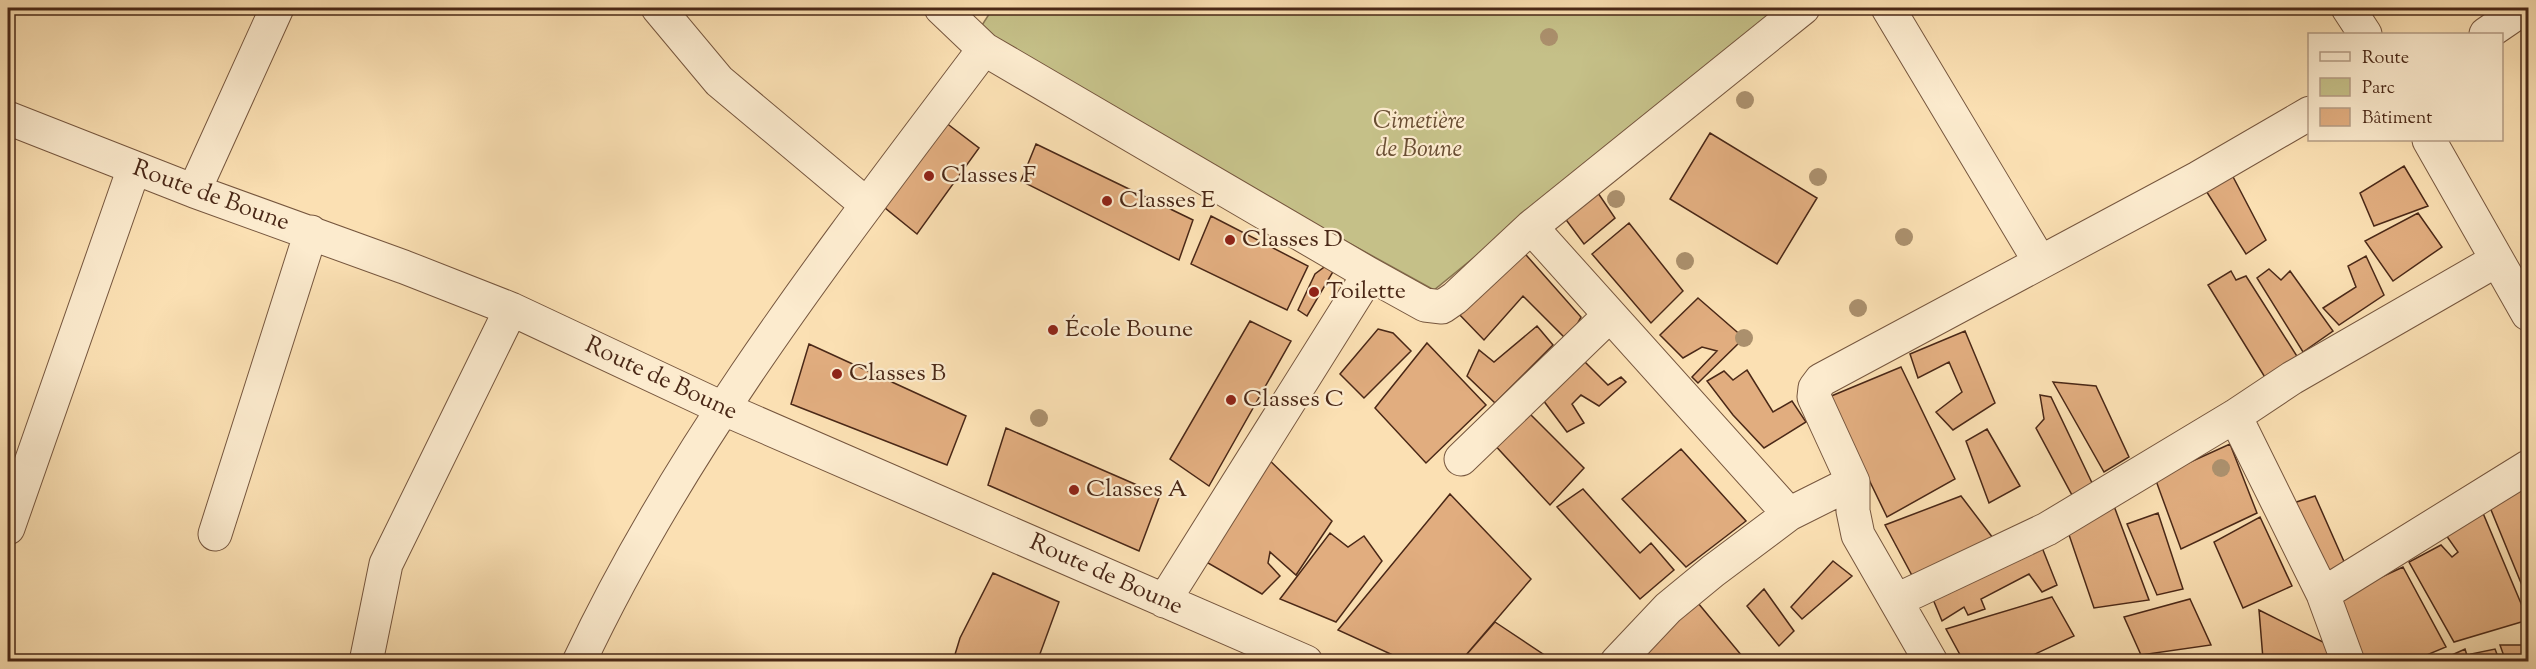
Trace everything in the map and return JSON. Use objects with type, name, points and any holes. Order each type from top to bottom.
[{"type":"street","points":[[194,191],[277,8]]},
{"type":"street","points":[[658,8],[719,81],[867,205]]},
{"type":"street","points":[[941,8],[984,49],[1369,274],[1425,305],[1442,307],[1455,298],[1531,227],[1803,8]]},
{"type":"street","points":[[1888,8],[2040,262]]},
{"type":"street","points":[[2348,8],[2364,33]]},
{"type":"street","points":[[2487,33],[2524,8]]},
{"type":"street","points":[[579,662],[669,493],[722,408],[867,205],[984,49]]},
{"type":"street","points":[[1931,662],[1858,535],[1853,511],[1853,482],[1814,397],[1815,388],[1821,380],[2198,178],[2308,114]]},
{"type":"street","name":"Route de Boune","points":[[8,118],[194,191],[311,232],[511,309],[722,408],[1306,662]]},
{"type":"street","points":[[2430,141],[2529,314]]},
{"type":"street","points":[[8,528],[134,168]]},
{"type":"street","points":[[1531,227],[1789,514]]},
{"type":"street","points":[[215,534],[311,232]]},
{"type":"street","points":[[1897,600],[2047,529],[2235,416],[2292,378],[2498,260]]},
{"type":"street","points":[[1164,601],[1369,274]]},
{"type":"street","points":[[366,662],[386,564],[511,309]]},
{"type":"street","points":[[1461,459],[1609,316]]},
{"type":"street","points":[[2235,416],[2323,594],[2348,662]]},
{"type":"street","points":[[2323,594],[2529,467]]},
{"type":"street","points":[[1617,662],[1668,608],[1789,514],[1853,482]]},
{"type":"green space","name":"Cimetière de Boune","points":[[993,8],[1781,8],[1434,290],[975,36]]},
{"type":"building","name":"Classes F","points":[[941,119],[979,148],[917,234],[879,203]]},
{"type":"building","points":[[1710,133],[1817,198],[1777,264],[1670,199]]},
{"type":"building","name":"Classes E","points":[[1036,144],[1193,220],[1179,260],[1021,181]]},
{"type":"building","points":[[2404,166],[2428,206],[2374,226],[2360,193]]},
{"type":"building","points":[[2230,171],[2266,240],[2246,254],[2203,186]]},
{"type":"building","points":[[1598,193],[1615,218],[1584,244],[1561,213]]},
{"type":"building","points":[[2418,213],[2442,247],[2393,281],[2365,241]]},
{"type":"building","name":"Classes D","points":[[1211,216],[1308,266],[1287,310],[1191,264]]},
{"type":"building","points":[[1629,223],[1683,291],[1651,323],[1592,254]]},
{"type":"building","points":[[1519,247],[1581,317],[1568,341],[1523,296],[1484,340],[1456,311]]},
{"type":"building","points":[[2366,256],[2384,295],[2339,325],[2323,308],[2356,287],[2348,266]]},
{"type":"building","name":"Toilette","points":[[1327,265],[1334,270],[1307,316],[1298,310],[1315,274]]},
{"type":"building","points":[[2269,269],[2281,280],[2290,271],[2333,331],[2303,352],[2257,278]]},
{"type":"building","points":[[2231,271],[2236,280],[2246,276],[2300,361],[2266,379],[2208,285]]},
{"type":"building","points":[[1698,298],[1744,338],[1698,383],[1692,377],[1717,351],[1702,347],[1683,358],[1660,335]]},
{"type":"building","name":"Classes C","points":[[1250,321],[1291,341],[1209,486],[1170,459]]},
{"type":"building","points":[[1537,326],[1553,345],[1495,403],[1467,376],[1479,350],[1494,362]]},
{"type":"building","points":[[1378,329],[1393,333],[1411,351],[1364,398],[1340,374]]},
{"type":"building","points":[[1965,331],[1995,403],[1953,430],[1936,412],[1962,392],[1949,362],[1918,378],[1910,354]]},
{"type":"building","points":[[1427,343],[1486,405],[1426,463],[1375,408]]},
{"type":"building","name":"Classes B","points":[[809,344],[966,416],[947,465],[791,404]]},
{"type":"building","points":[[1582,359],[1608,385],[1621,377],[1626,382],[1599,406],[1581,395],[1572,404],[1584,423],[1567,432],[1540,396]]},
{"type":"building","points":[[1901,367],[1955,479],[1887,517],[1829,397]]},
{"type":"building","points":[[1747,370],[1773,412],[1792,401],[1806,422],[1764,448],[1733,415],[1707,381],[1724,371],[1733,380]]},
{"type":"building","points":[[2053,382],[2096,386],[2129,457],[2104,472]]},
{"type":"building","points":[[2040,395],[2051,397],[2094,487],[2072,495],[2036,428],[2044,419]]},
{"type":"building","points":[[1523,407],[1584,468],[1550,505],[1491,441]]},
{"type":"building","name":"Classes A","points":[[1006,428],[1160,495],[1139,551],[988,485]]},
{"type":"building","points":[[1987,429],[2020,486],[1989,503],[1966,441]]},
{"type":"building","points":[[2230,444],[2257,513],[2181,549],[2155,478]]},
{"type":"building","points":[[1681,449],[1746,521],[1686,567],[1622,499]]},
{"type":"building","points":[[1263,454],[1332,521],[1296,575],[1270,552],[1268,563],[1280,576],[1262,594],[1201,559]]},
{"type":"building","points":[[2528,486],[2528,600],[2489,505]]},
{"type":"building","points":[[1583,489],[1640,553],[1651,543],[1674,570],[1640,599],[1557,507]]},
{"type":"building","points":[[1450,494],[1531,579],[1460,662],[1408,662],[1338,630]]},
{"type":"building","points":[[1961,496],[1993,538],[1915,581],[1885,525]]},
{"type":"building","points":[[2315,496],[2346,566],[2315,577],[2281,507]]},
{"type":"building","points":[[2114,506],[2149,600],[2094,608],[2066,526]]},
{"type":"building","points":[[2480,506],[2528,620],[2454,642],[2409,562],[2441,545],[2452,557],[2458,552],[2441,528]]},
{"type":"building","points":[[2158,513],[2183,589],[2157,595],[2127,524]]},
{"type":"building","points":[[2260,517],[2292,586],[2243,608],[2214,542]]},
{"type":"building","points":[[1330,533],[1348,547],[1364,536],[1382,561],[1336,622],[1280,599]]},
{"type":"building","points":[[2039,540],[2057,585],[2042,592],[2029,574],[1981,599],[1985,609],[1968,615],[1964,607],[1942,621],[1930,592]]},
{"type":"building","points":[[1833,561],[1852,576],[1802,619],[1791,607]]},
{"type":"building","points":[[2403,567],[2446,647],[2410,662],[2358,662],[2334,599]]},
{"type":"building","points":[[993,573],[1059,602],[1037,662],[953,661],[960,638]]},
{"type":"building","points":[[1764,589],[1794,631],[1779,646],[1747,606]]},
{"type":"building","points":[[2052,597],[2074,636],[2018,662],[1964,662],[1946,629]]},
{"type":"building","points":[[2190,599],[2211,645],[2141,655],[2124,617]]},
{"type":"building","points":[[1698,603],[1747,662],[1637,662],[1633,656]]},
{"type":"building","points":[[2259,610],[2329,645],[2334,662],[2275,662],[2263,659]]},
{"type":"building","points":[[1495,622],[1555,662],[1460,662]]},
{"type":"building","points":[[2500,645],[2528,645],[2528,662],[2506,662]]},
{"type":"building","points":[[2465,649],[2469,662],[2455,662],[2452,655]]},
{"type":"building","points":[[2495,649],[2500,662],[2474,662],[2471,654]]},
{"type":"building","points":[[2218,657],[2240,657],[2244,662],[2219,662]]},
{"type":"place","name":"Classes F","points":[[929,176]]},
{"type":"place","name":"Classes E","points":[[1107,201]]},
{"type":"place","name":"Classes D","points":[[1230,240]]},
{"type":"place","name":"Toilette","points":[[1314,292]]},
{"type":"place","name":"École Boune","points":[[1053,330]]},
{"type":"place","name":"Classes B","points":[[837,374]]},
{"type":"place","name":"Classes C","points":[[1231,400]]},
{"type":"place","name":"Classes A","points":[[1074,490]]}]
